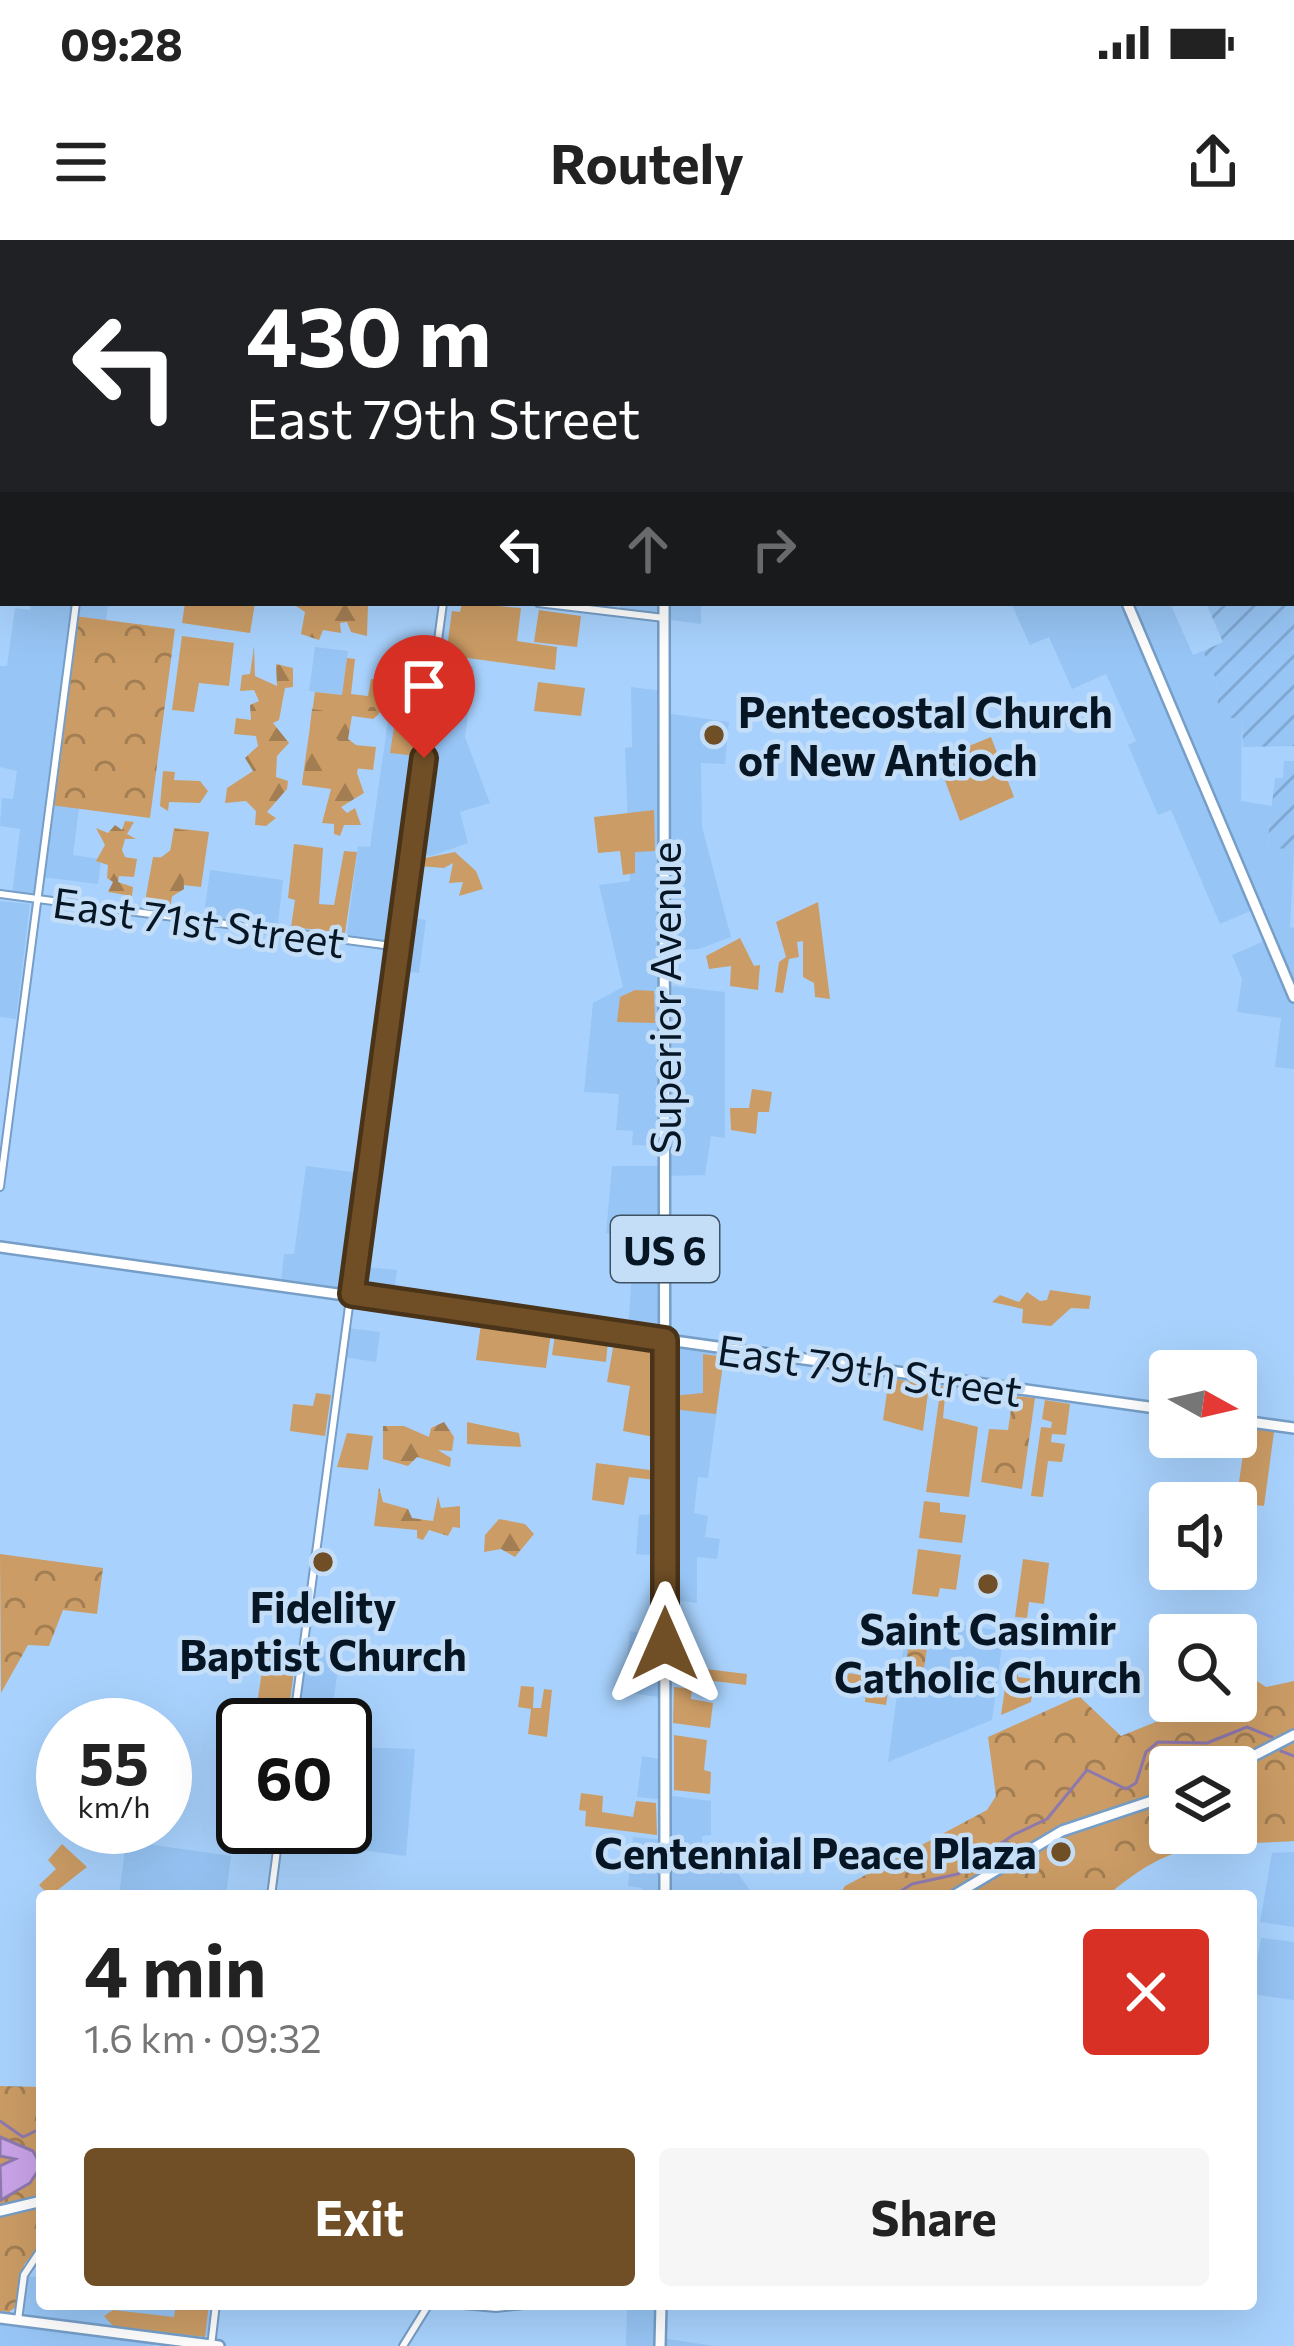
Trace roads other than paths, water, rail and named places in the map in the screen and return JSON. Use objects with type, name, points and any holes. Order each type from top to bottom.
[{"type":"main road","name":"Superior Avenue","points":[[664,606],[665,1890]]},
{"type":"main road","points":[[1128,606],[1294,997]]},
{"type":"main road","name":"East 79th Street","points":[[0,1247],[1149,1408]]},
{"type":"main road","points":[[1257,1423],[1294,1428]]},
{"type":"main road","points":[[1257,1753],[1294,1736]]},
{"type":"main road","points":[[963,1890],[1062,1832],[1149,1802]]},
{"type":"main road","points":[[0,2211],[36,2202]]},
{"type":"main road","points":[[660,2346],[661,2310]]},
{"type":"main road","points":[[0,2318],[214,2346]]},
{"type":"street","points":[[0,1187],[76,606]]},
{"type":"street","points":[[297,1698],[443,606]]},
{"type":"street","points":[[562,606],[664,619]]},
{"type":"street","name":"East 71st Street","points":[[0,894],[398,947]]},
{"type":"street","points":[[272,1890],[276,1854]]},
{"type":"street","points":[[18,2320],[24,2275],[36,2257]]},
{"type":"street","points":[[214,2346],[216,2310]]},
{"type":"street","points":[[403,2346],[425,2310]]},
{"type":"waterway","points":[[902,1890],[958,1874],[1013,1835],[1047,1819],[1087,1770],[1126,1789],[1136,1783],[1146,1752],[1158,1742],[1207,1743],[1247,1727],[1272,1737]]},
{"type":"waterway","points":[[1281,1751],[1294,1756]]},
{"type":"waterway","points":[[0,2121],[23,2137],[36,2131]]},
{"type":"place","name":"Pentecostal Church of New Antioch","points":[[714,735]]},
{"type":"place","name":"Fidelity Baptist Church","points":[[323,1562]]},
{"type":"place","name":"Saint Casimir Catholic Church","points":[[988,1584]]},
{"type":"place","name":"Centennial Peace Plaza","points":[[1061,1852]]}]
